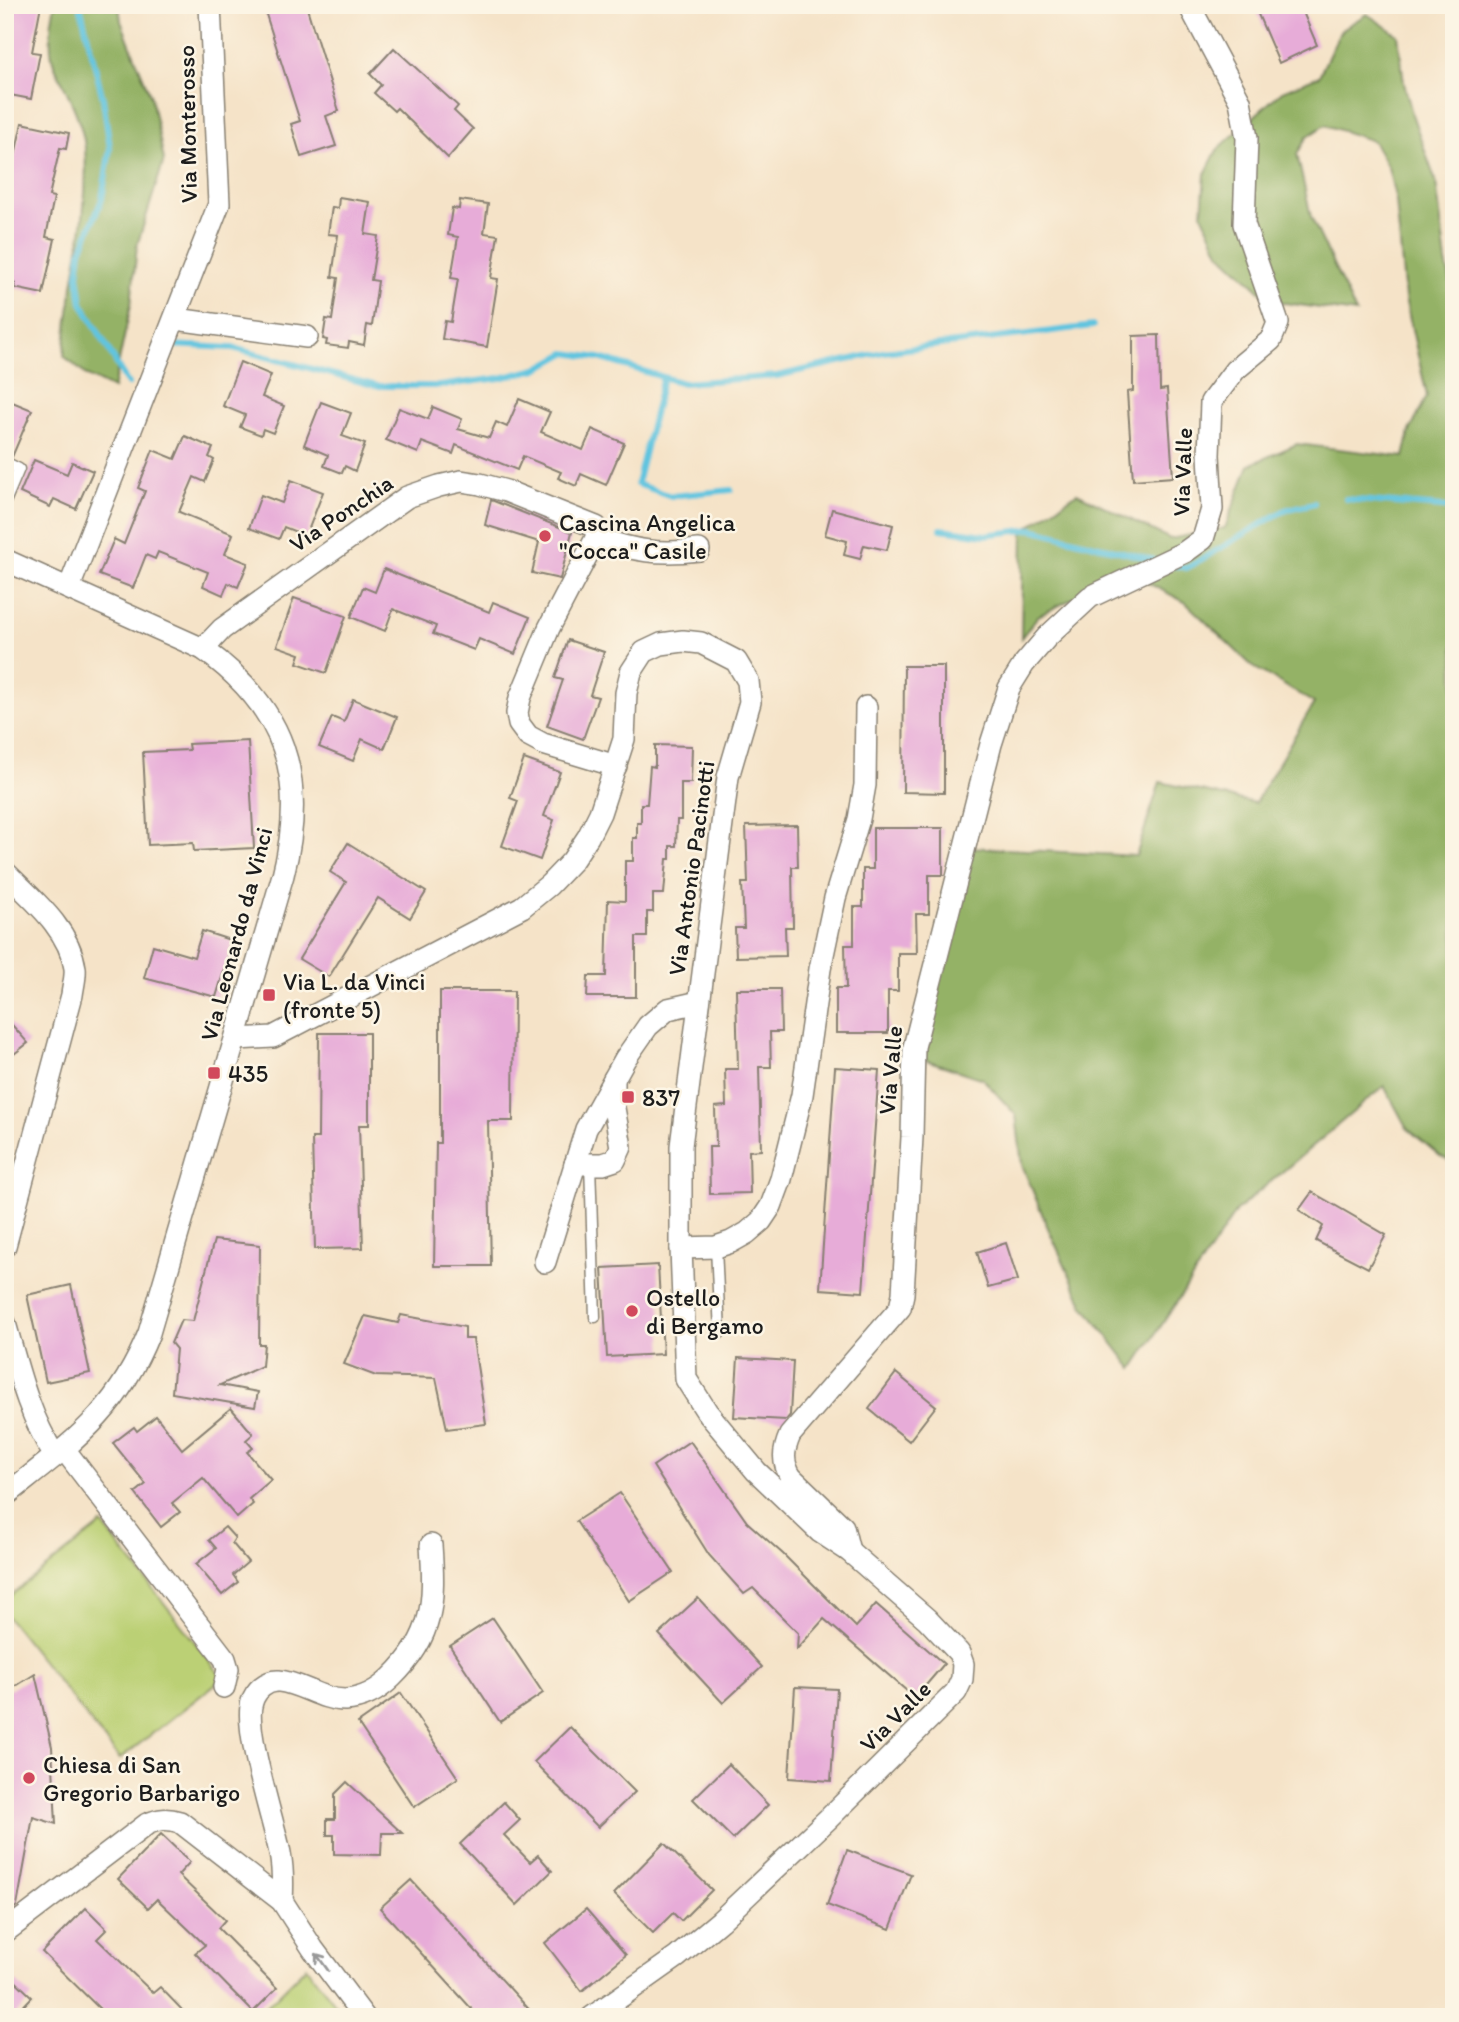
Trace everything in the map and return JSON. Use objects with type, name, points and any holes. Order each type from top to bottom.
[{"type":"street","name":"Via Monterosso","points":[[69,588],[219,204],[210,5]]},
{"type":"street","name":"Via Valle","points":[[592,2017],[677,1957],[720,1921],[956,1692],[962,1679],[963,1664],[958,1653],[927,1619],[849,1552],[843,1527],[791,1477],[785,1466],[785,1447],[790,1435],[900,1308],[912,1135],[914,1048],[988,756],[1009,688],[1046,637],[1090,597],[1185,552],[1203,540],[1212,509],[1209,455],[1211,402],[1235,370],[1270,340],[1278,323],[1244,224],[1247,138],[1240,101],[1189,5]]},
{"type":"street","points":[[176,319],[307,337]]},
{"type":"street","name":"Via Ponchia","points":[[203,649],[222,629],[407,498],[461,481],[506,491],[590,523],[597,527],[596,538],[641,551],[666,554],[699,551]]},
{"type":"street","points":[[596,538],[549,628],[520,698],[517,712],[519,724],[528,736],[544,744],[616,766]]},
{"type":"street","name":"Via Leonardo da Vinci","points":[[5,560],[203,649],[221,662],[247,687],[277,729],[289,768],[294,797],[290,850],[237,1039],[149,1333],[138,1361],[102,1414],[5,1496]]},
{"type":"street","name":"Via Antonio Pacinotti","points":[[237,1039],[273,1037],[522,907],[549,885],[572,860],[600,813],[624,739],[626,693],[631,672],[644,652],[661,645],[683,641],[701,643],[736,661],[748,681],[750,702],[728,777],[681,1146],[684,1366],[692,1391],[756,1471],[820,1532],[849,1552]]},
{"type":"street","points":[[681,1248],[716,1247],[747,1233],[761,1221],[771,1206],[787,1159],[802,1095],[820,970],[835,898],[859,819],[865,785],[866,706]]},
{"type":"street","points":[[5,872],[60,931],[70,947],[75,971],[72,995],[5,1246]]},
{"type":"street","points":[[545,1262],[582,1164],[586,1129],[614,1077],[648,1026],[668,1009],[699,1002]]},
{"type":"street","points":[[582,1164],[603,1164],[615,1160],[621,1147],[614,1108],[614,1077]]},
{"type":"street","points":[[5,1323],[26,1399],[40,1431],[225,1659],[228,1669],[224,1687]]},
{"type":"street","points":[[282,1901],[280,1856],[252,1734],[252,1700],[260,1688],[270,1682],[281,1681],[325,1697],[344,1700],[361,1698],[387,1681],[404,1665],[423,1636],[434,1587],[431,1545]]},
{"type":"street","points":[[5,1932],[132,1834],[158,1819],[170,1819],[180,1822],[282,1901],[363,2017]]},
{"type":"lane","points":[[5,462],[19,469],[5,502]]},
{"type":"lane","points":[[582,1164],[595,1317]]},
{"type":"lane","points":[[716,1247],[720,1334]]},
{"type":"green space","points":[[55,5],[119,5],[121,21],[151,97],[164,160],[137,246],[131,305],[113,389],[87,376],[64,356],[82,227],[86,174],[82,131],[52,58],[51,32]]},
{"type":"green space","points":[[1367,14],[1398,35],[1404,83],[1436,182],[1446,262],[1454,296],[1454,1163],[1440,1156],[1407,1128],[1384,1086],[1236,1211],[1133,1369],[1084,1306],[1048,1228],[1022,1165],[1016,1115],[983,1079],[923,1059],[934,1017],[938,966],[969,847],[1136,856],[1160,782],[1255,803],[1314,703],[1252,666],[1185,602],[1133,575],[1113,578],[1038,616],[1021,638],[1023,531],[1077,493],[1170,539],[1225,528],[1249,465],[1297,444],[1404,457],[1410,431],[1427,396],[1405,298],[1396,201],[1388,167],[1373,141],[1325,125],[1307,137],[1297,154],[1311,217],[1356,313],[1271,301],[1219,252],[1202,214],[1205,174],[1217,150],[1282,91],[1319,76],[1341,30]]},
{"type":"green space","points":[[102,1524],[223,1678],[120,1759],[5,1614],[5,1600]]},
{"type":"green space","points":[[306,1967],[337,2006],[326,2017],[256,2017]]},
{"type":"building","points":[[5,5],[41,5],[32,52],[40,53],[31,99],[5,94]]},
{"type":"building","points":[[263,5],[306,5],[339,111],[326,116],[336,146],[301,157],[291,124],[300,121]]},
{"type":"building","points":[[1254,5],[1300,5],[1317,45],[1279,63]]},
{"type":"building","points":[[394,48],[458,106],[454,111],[473,129],[448,158],[397,108],[394,111],[374,93],[381,85],[370,74]]},
{"type":"building","points":[[22,123],[69,133],[66,149],[60,148],[49,196],[54,197],[46,237],[55,239],[43,294],[14,288],[15,283],[5,281],[5,201]]},
{"type":"building","points":[[339,197],[370,202],[365,234],[378,236],[371,280],[378,281],[372,326],[367,325],[364,345],[349,342],[348,348],[326,345],[327,340],[323,339],[326,319],[332,320],[338,278],[332,277],[338,235],[328,234],[332,207],[338,208]]},
{"type":"building","points":[[460,200],[488,204],[484,233],[498,235],[491,278],[498,279],[487,347],[442,339],[445,321],[451,322],[458,279],[451,278],[458,237],[448,235],[452,208],[459,209]]},
{"type":"building","points":[[1159,335],[1160,390],[1167,389],[1173,477],[1133,480],[1127,392],[1133,391],[1133,336]]},
{"type":"building","points":[[240,362],[271,375],[262,397],[284,406],[273,433],[263,429],[261,435],[240,427],[245,415],[223,406]]},
{"type":"building","points":[[5,399],[32,410],[12,457],[5,454]]},
{"type":"building","points":[[519,399],[550,412],[541,432],[583,450],[592,429],[624,443],[606,485],[581,474],[576,486],[558,478],[561,472],[523,456],[517,470],[456,445],[453,454],[422,442],[418,453],[386,440],[399,408],[428,419],[433,407],[462,419],[458,429],[489,438],[496,422],[507,427]]},
{"type":"building","points":[[321,402],[351,413],[342,436],[365,444],[355,471],[345,466],[342,473],[324,466],[328,455],[304,445]]},
{"type":"building","points":[[185,436],[213,448],[209,457],[214,460],[205,482],[194,477],[179,512],[233,534],[225,554],[248,563],[238,587],[228,583],[223,595],[203,586],[208,572],[158,552],[155,559],[146,555],[133,588],[99,575],[114,539],[124,544],[145,491],[138,488],[153,450],[175,459]]},
{"type":"building","points":[[34,460],[67,474],[72,462],[93,471],[76,509],[54,499],[50,507],[20,493]]},
{"type":"building","points":[[291,480],[323,492],[306,536],[284,527],[279,539],[249,528],[261,495],[282,503]]},
{"type":"building","name":"Cascina Angelica \"Cocca\" Casile","points":[[491,500],[572,532],[560,579],[532,573],[539,542],[485,525]]},
{"type":"building","points":[[832,509],[893,525],[887,550],[864,545],[860,559],[844,555],[847,541],[825,535]]},
{"type":"building","points":[[384,569],[489,612],[493,602],[530,617],[515,654],[479,639],[474,650],[433,634],[436,626],[393,609],[385,631],[351,617],[363,587],[375,592]]},
{"type":"building","points":[[294,598],[346,616],[326,673],[297,663],[300,654],[277,646]]},
{"type":"building","points":[[568,640],[604,652],[590,695],[598,697],[583,739],[547,726],[563,680],[555,678]]},
{"type":"building","points":[[904,666],[944,666],[944,793],[903,792]]},
{"type":"building","points":[[353,699],[397,717],[384,749],[362,739],[353,761],[319,747],[332,717],[344,722]]},
{"type":"building","points":[[248,741],[254,848],[194,851],[193,843],[148,845],[143,752],[189,750],[188,744]]},
{"type":"building","points":[[655,745],[692,746],[691,783],[681,783],[681,820],[677,820],[676,846],[670,846],[670,859],[667,859],[664,894],[653,894],[653,912],[647,912],[647,937],[636,937],[636,997],[587,997],[588,976],[606,976],[608,900],[625,901],[625,861],[633,861],[633,838],[637,838],[637,823],[641,823],[641,804],[647,804],[650,766],[655,767]]},
{"type":"building","points":[[524,759],[560,772],[544,816],[554,820],[540,860],[502,846],[518,801],[510,798]]},
{"type":"building","points":[[797,825],[798,867],[792,867],[793,927],[785,927],[786,956],[736,957],[735,928],[744,928],[742,883],[748,883],[746,826]]},
{"type":"building","points":[[873,828],[943,828],[943,875],[929,875],[929,914],[916,914],[917,953],[898,953],[898,991],[888,991],[888,1033],[836,1033],[836,988],[846,988],[845,945],[854,945],[854,907],[863,907],[863,869],[873,869]]},
{"type":"building","points":[[348,843],[426,892],[410,918],[378,898],[329,977],[299,959],[346,882],[330,872]]},
{"type":"building","points":[[202,931],[233,941],[216,997],[144,978],[153,945],[194,957]]},
{"type":"building","points":[[736,989],[780,989],[781,1032],[770,1032],[771,1067],[759,1067],[761,1150],[749,1151],[750,1193],[710,1194],[709,1147],[716,1147],[715,1107],[726,1106],[725,1069],[738,1069]]},
{"type":"building","points":[[440,991],[514,991],[513,1121],[488,1121],[491,1266],[434,1266],[436,1143],[440,1143]]},
{"type":"building","points":[[5,1017],[28,1043],[5,1061]]},
{"type":"building","points":[[319,1033],[369,1033],[369,1125],[359,1125],[363,1248],[315,1249],[312,1138],[318,1138]]},
{"type":"building","points":[[835,1067],[879,1070],[863,1292],[820,1289]]},
{"type":"building","points":[[1312,1192],[1386,1235],[1368,1268],[1316,1241],[1323,1226],[1299,1210]]},
{"type":"building","points":[[214,1240],[260,1245],[259,1344],[264,1344],[262,1366],[220,1385],[258,1392],[255,1407],[172,1393],[176,1349],[171,1343],[181,1320],[193,1321]]},
{"type":"building","points":[[1006,1243],[1018,1280],[988,1288],[977,1252]]},
{"type":"building","points":[[658,1265],[663,1354],[607,1357],[602,1268]]},
{"type":"building","points":[[71,1285],[90,1373],[46,1382],[27,1295]]},
{"type":"building","points":[[401,1315],[465,1327],[465,1339],[473,1339],[486,1424],[447,1429],[436,1378],[376,1376],[344,1364],[365,1316],[398,1323]]},
{"type":"building","points":[[738,1358],[793,1361],[790,1415],[786,1420],[734,1417]]},
{"type":"building","points":[[896,1373],[936,1406],[909,1441],[869,1409]]},
{"type":"building","points":[[231,1408],[253,1434],[246,1440],[253,1448],[247,1452],[271,1480],[249,1499],[253,1504],[237,1518],[203,1478],[172,1503],[180,1512],[161,1527],[135,1493],[146,1484],[113,1443],[134,1427],[137,1431],[156,1416],[182,1449]]},
{"type":"building","points":[[690,1441],[747,1522],[856,1627],[876,1604],[944,1664],[915,1698],[824,1619],[797,1649],[798,1633],[753,1588],[744,1594],[709,1555],[653,1466]]},
{"type":"building","points":[[620,1493],[673,1572],[629,1601],[576,1521]]},
{"type":"building","points":[[225,1527],[235,1538],[232,1543],[248,1562],[233,1575],[238,1582],[222,1595],[196,1564],[216,1548],[209,1540]]},
{"type":"building","points":[[698,1598],[762,1667],[723,1703],[659,1634]]},
{"type":"building","points":[[493,1618],[543,1693],[500,1722],[450,1646]]},
{"type":"building","name":"Chiesa di San Gregorio Barbarigo","points":[[35,1674],[52,1747],[56,1824],[33,1817],[17,1906],[5,1915],[5,1693]]},
{"type":"building","points":[[795,1687],[837,1689],[831,1781],[789,1778]]},
{"type":"building","points":[[401,1693],[458,1778],[414,1807],[358,1723]]},
{"type":"building","points":[[570,1727],[635,1792],[598,1827],[534,1762]]},
{"type":"building","points":[[729,1764],[768,1805],[733,1839],[693,1799]]},
{"type":"building","points":[[347,1782],[402,1833],[382,1833],[381,1855],[334,1854],[334,1835],[327,1835],[327,1819],[335,1819],[335,1794]]},
{"type":"building","points":[[504,1802],[520,1820],[504,1835],[530,1862],[538,1855],[552,1871],[517,1905],[460,1844]]},
{"type":"building","points":[[161,1834],[190,1862],[178,1875],[225,1920],[218,1928],[277,1988],[253,2012],[195,1953],[205,1945],[157,1899],[148,1908],[118,1879]]},
{"type":"building","points":[[664,1843],[712,1890],[681,1921],[673,1913],[653,1933],[614,1894]]},
{"type":"building","points":[[847,1850],[911,1874],[890,1929],[827,1905]]},
{"type":"building","points":[[411,1880],[536,2017],[479,2017],[380,1908]]},
{"type":"building","points":[[86,1908],[107,1929],[97,1939],[153,1993],[160,1987],[189,2017],[108,2017],[42,1952]]},
{"type":"building","points":[[586,1909],[626,1955],[582,1991],[545,1943]]},
{"type":"building","points":[[5,1971],[32,1997],[13,2017],[5,2017]]},
{"type":"waterway","points":[[80,5],[103,99],[110,148],[102,199],[81,251],[78,275],[82,303],[128,384]]},
{"type":"waterway","points":[[169,345],[233,348],[377,386],[439,386],[500,378],[537,369],[566,353],[599,358],[683,383],[777,376],[883,352],[1093,326]]},
{"type":"waterway","points":[[663,377],[637,484],[671,496],[731,490]]},
{"type":"waterway","points":[[1346,499],[1454,508]]},
{"type":"waterway","points":[[1172,565],[1187,568],[1285,510],[1314,503]]},
{"type":"waterway","points":[[941,529],[985,535],[1032,529],[1154,560]]},
{"type":"place","name":"Cascina Angelica \"Cocca\" Casile","points":[[545,536]]},
{"type":"place","name":"Via L. da Vinci (fronte 5)","points":[[269,995]]},
{"type":"place","name":"435","points":[[214,1073]]},
{"type":"place","name":"837","points":[[628,1097]]},
{"type":"place","name":"Ostello di Bergamo","points":[[632,1311]]},
{"type":"place","name":"Chiesa di San Gregorio Barbarigo","points":[[29,1778]]}]
